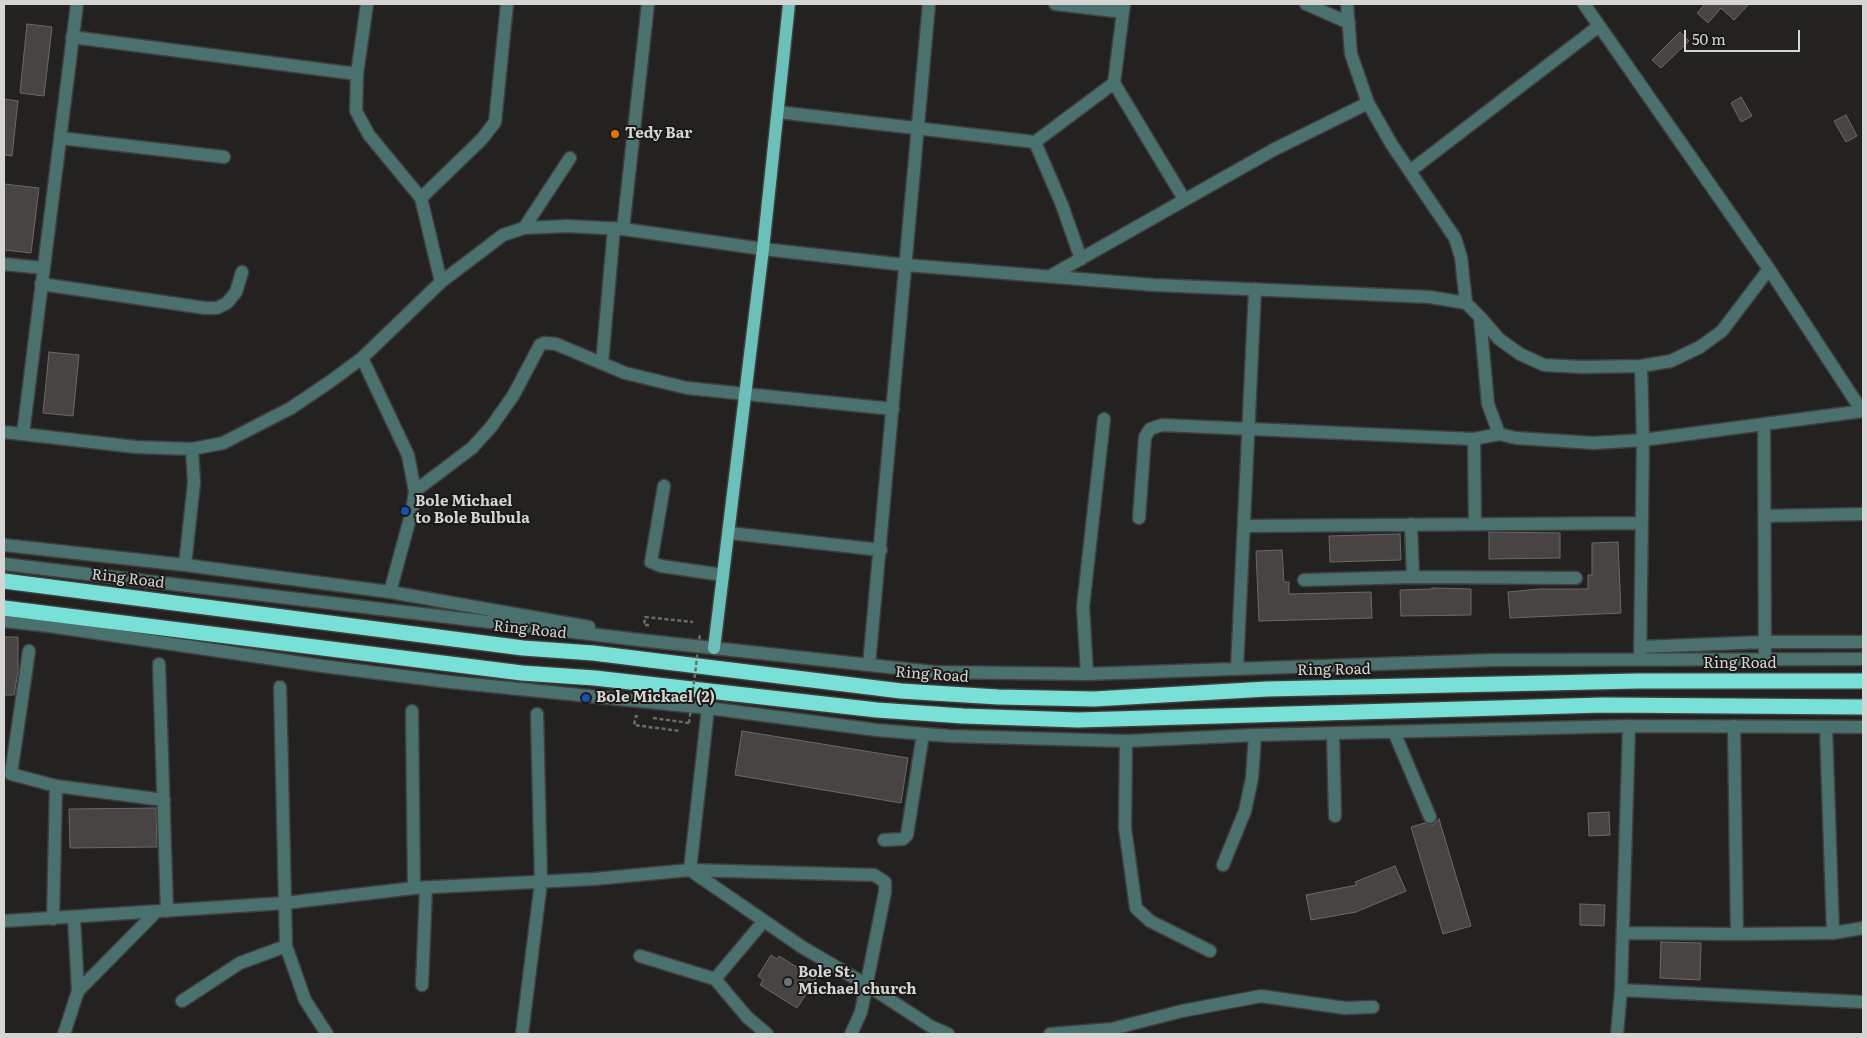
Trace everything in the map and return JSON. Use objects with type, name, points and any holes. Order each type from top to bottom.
[{"type":"highway","name":"Ring Road","points":[[4,581],[523,648],[593,653],[901,691],[1017,698],[1094,699],[1267,689],[1599,682],[1863,681]]},
{"type":"highway","points":[[4,608],[522,673],[595,678],[877,710],[1078,720],[1602,705],[1863,707]]},
{"type":"main road","points":[[714,648],[763,249],[789,4]]},
{"type":"street","points":[[23,434],[77,4]]},
{"type":"street","points":[[366,4],[355,101],[360,120],[369,135],[421,198],[441,282]]},
{"type":"street","points":[[421,198],[482,138],[495,122],[507,4]]},
{"type":"street","points":[[602,362],[648,4]]},
{"type":"street","points":[[870,665],[929,4]]},
{"type":"street","points":[[1055,4],[1123,8],[1114,83],[1184,199]]},
{"type":"street","points":[[1306,4],[1349,23]]},
{"type":"street","points":[[1347,4],[1352,54],[1368,103],[1410,171],[1455,238],[1462,257],[1466,303]]},
{"type":"street","points":[[1138,518],[1145,437],[1150,429],[1162,426],[1474,438],[1499,434],[1525,439],[1594,443],[1644,440],[1863,411],[1769,269],[1584,4]]},
{"type":"street","points":[[1410,171],[1599,26]]},
{"type":"street","points":[[72,37],[357,74]]},
{"type":"street","points":[[778,112],[1035,142],[1114,83]]},
{"type":"street","points":[[1052,275],[1273,150],[1368,103]]},
{"type":"street","points":[[60,138],[224,157]]},
{"type":"street","points":[[1035,142],[1062,205],[1081,259]]},
{"type":"street","points":[[524,228],[570,158]]},
{"type":"street","points":[[4,432],[136,446],[192,449],[222,443],[291,408],[362,358],[441,282],[503,235],[524,228],[567,226],[618,229],[763,249],[906,265],[1052,275],[1154,285],[1430,297],[1466,303],[1499,339],[1520,354],[1544,364],[1590,367],[1641,366],[1671,361],[1700,347],[1722,331],[1769,269]]},
{"type":"street","points":[[4,264],[43,268]]},
{"type":"street","points":[[41,284],[205,308],[217,308],[227,303],[236,292],[242,272]]},
{"type":"street","points":[[1237,668],[1254,290]]},
{"type":"street","points":[[1480,317],[1488,404],[1499,434]]},
{"type":"street","points":[[415,491],[472,448],[491,427],[513,396],[540,345],[556,344],[625,373],[650,381],[687,388],[893,409]]},
{"type":"street","points":[[362,358],[408,455],[415,491],[412,511],[390,592]]},
{"type":"street","points":[[1640,653],[1644,440],[1641,366]]},
{"type":"street","points":[[1087,674],[1083,607],[1104,419]]},
{"type":"street","points":[[1764,425],[1764,658]]},
{"type":"street","points":[[1474,438],[1475,523]]},
{"type":"street","points":[[185,564],[194,482],[192,449]]},
{"type":"street","points":[[664,486],[650,562],[661,566],[723,575]]},
{"type":"street","points":[[1765,516],[1863,514]]},
{"type":"street","points":[[1244,526],[1642,523]]},
{"type":"street","points":[[1411,524],[1413,577]]},
{"type":"street","points":[[729,533],[881,550]]},
{"type":"street","points":[[4,546],[185,564],[390,592],[571,622],[640,640]]},
{"type":"street","points":[[4,564],[640,640],[934,672],[1087,674],[1494,660],[1640,653],[1765,642],[1863,642]]},
{"type":"street","points":[[1304,580],[1413,577],[1576,578]]},
{"type":"street","points":[[4,621],[450,682],[708,708],[924,734],[1046,740],[1126,741],[1630,726],[1863,728]]},
{"type":"street","points":[[29,652],[8,772],[56,786],[164,800]]},
{"type":"street","points":[[1640,653],[1764,658],[1863,659]]},
{"type":"street","points":[[78,992],[162,912],[164,800],[159,664]]},
{"type":"street","points":[[280,687],[286,946],[305,1000],[327,1034]]},
{"type":"street","points":[[690,870],[708,708]]},
{"type":"street","points":[[412,711],[420,888],[422,985]]},
{"type":"street","points":[[522,1034],[541,882],[537,714]]},
{"type":"street","points":[[1617,1034],[1621,990],[1630,726]]},
{"type":"street","points":[[1734,726],[1737,934]]},
{"type":"street","points":[[1826,727],[1833,933]]},
{"type":"street","points":[[1394,732],[1430,817]]},
{"type":"street","points":[[884,840],[903,839],[907,835],[924,734]]},
{"type":"street","points":[[1334,734],[1334,816]]},
{"type":"street","points":[[1223,865],[1245,811],[1252,778],[1255,736]]},
{"type":"street","points":[[1126,741],[1125,828],[1136,908],[1150,921],[1210,951]]},
{"type":"street","points":[[53,919],[56,786]]},
{"type":"street","points":[[690,870],[763,922],[930,1026],[948,1034]]},
{"type":"street","points":[[4,921],[162,912],[420,888],[541,882],[690,870],[874,875],[885,882],[885,892],[862,1012],[851,1034]]},
{"type":"street","points":[[64,1034],[78,992],[74,918]]},
{"type":"street","points":[[715,979],[763,922]]},
{"type":"street","points":[[1623,933],[1833,933],[1863,928]]},
{"type":"street","points":[[182,1001],[240,963],[286,946]]},
{"type":"street","points":[[640,956],[715,979],[747,1017],[767,1034]]},
{"type":"street","points":[[1621,990],[1863,1002]]},
{"type":"street","points":[[1050,1034],[1112,1029],[1182,1011],[1261,996],[1345,1008],[1373,1007]]},
{"type":"path","points":[[654,626],[644,625],[645,616],[693,622]]},
{"type":"path","points":[[680,731],[634,724],[636,716],[689,723],[700,633],[691,631]]},
{"type":"building","points":[[1705,4],[1749,4],[1734,20],[1721,8],[1708,23],[1697,13]]},
{"type":"building","points":[[27,24],[52,27],[44,96],[20,93]]},
{"type":"building","points":[[1680,32],[1689,41],[1661,68],[1652,60]]},
{"type":"building","points":[[1741,97],[1752,116],[1741,122],[1731,103]]},
{"type":"building","points":[[4,99],[18,101],[12,156],[4,155]]},
{"type":"building","points":[[1846,115],[1857,136],[1846,142],[1834,121]]},
{"type":"building","points":[[4,184],[39,188],[31,253],[4,250]]},
{"type":"building","points":[[49,352],[79,355],[73,416],[43,413]]},
{"type":"building","points":[[1489,532],[1560,533],[1560,558],[1489,559]]},
{"type":"building","points":[[1400,534],[1401,560],[1330,562],[1329,536]]},
{"type":"building","points":[[1618,542],[1621,613],[1510,618],[1508,592],[1540,589],[1588,589],[1588,575],[1592,575],[1592,543]]},
{"type":"building","points":[[1282,550],[1284,582],[1289,582],[1289,594],[1371,592],[1372,618],[1259,621],[1256,551]]},
{"type":"building","points":[[1432,588],[1471,589],[1471,615],[1401,616],[1400,590]]},
{"type":"building","points":[[4,637],[18,637],[18,671],[14,695],[4,695]]},
{"type":"building","points":[[742,731],[908,758],[901,803],[735,775]]},
{"type":"building","points":[[156,808],[157,847],[70,848],[69,809]]},
{"type":"building","points":[[1609,812],[1610,835],[1589,836],[1588,813]]},
{"type":"building","points":[[1439,819],[1471,926],[1443,934],[1411,827],[1425,823],[1433,825]]},
{"type":"building","points":[[1395,866],[1406,891],[1356,912],[1311,920],[1306,895],[1357,885],[1355,882]]},
{"type":"building","points":[[1580,904],[1605,905],[1604,926],[1580,925]]},
{"type":"building","points":[[1661,942],[1701,943],[1700,980],[1660,978]]},
{"type":"building","name":"Bole St. Michael church","points":[[771,955],[777,959],[779,956],[816,979],[797,1008],[760,985],[763,980],[758,976]]},
{"type":"place","name":"Tedy Bar","points":[[615,134]]},
{"type":"place","name":"Bole Michael to Bole Bulbula","points":[[405,511]]},
{"type":"place","name":"Bole Mickael (2)","points":[[586,698]]},
{"type":"place","name":"Bole St. Michael church","points":[[788,982]]}]
